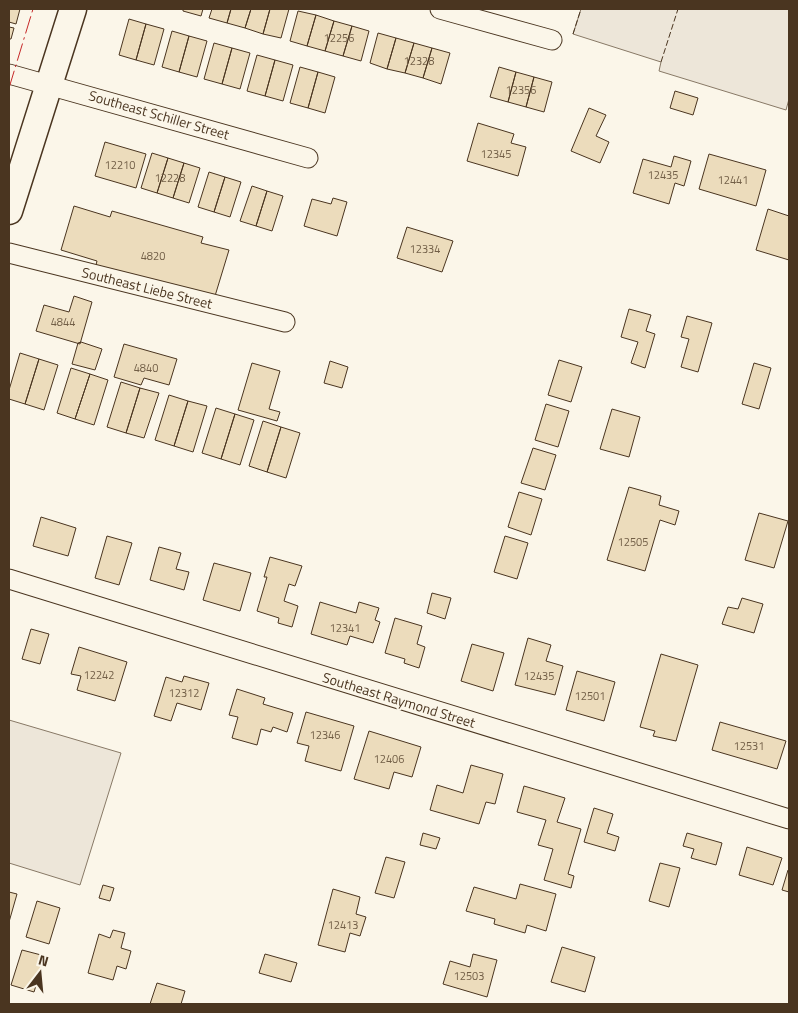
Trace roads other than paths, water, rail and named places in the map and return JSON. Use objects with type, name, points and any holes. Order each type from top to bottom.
[{"type":"main road","points":[[9,211],[73,9]]},
{"type":"street","points":[[440,9],[552,40]]},
{"type":"street","name":"Southeast Schiller Street","points":[[9,74],[308,158]]},
{"type":"street","name":"Southeast Liebe Street","points":[[9,253],[285,322]]},
{"type":"street","name":"Southeast Raymond Street","points":[[9,579],[789,819]]}]
